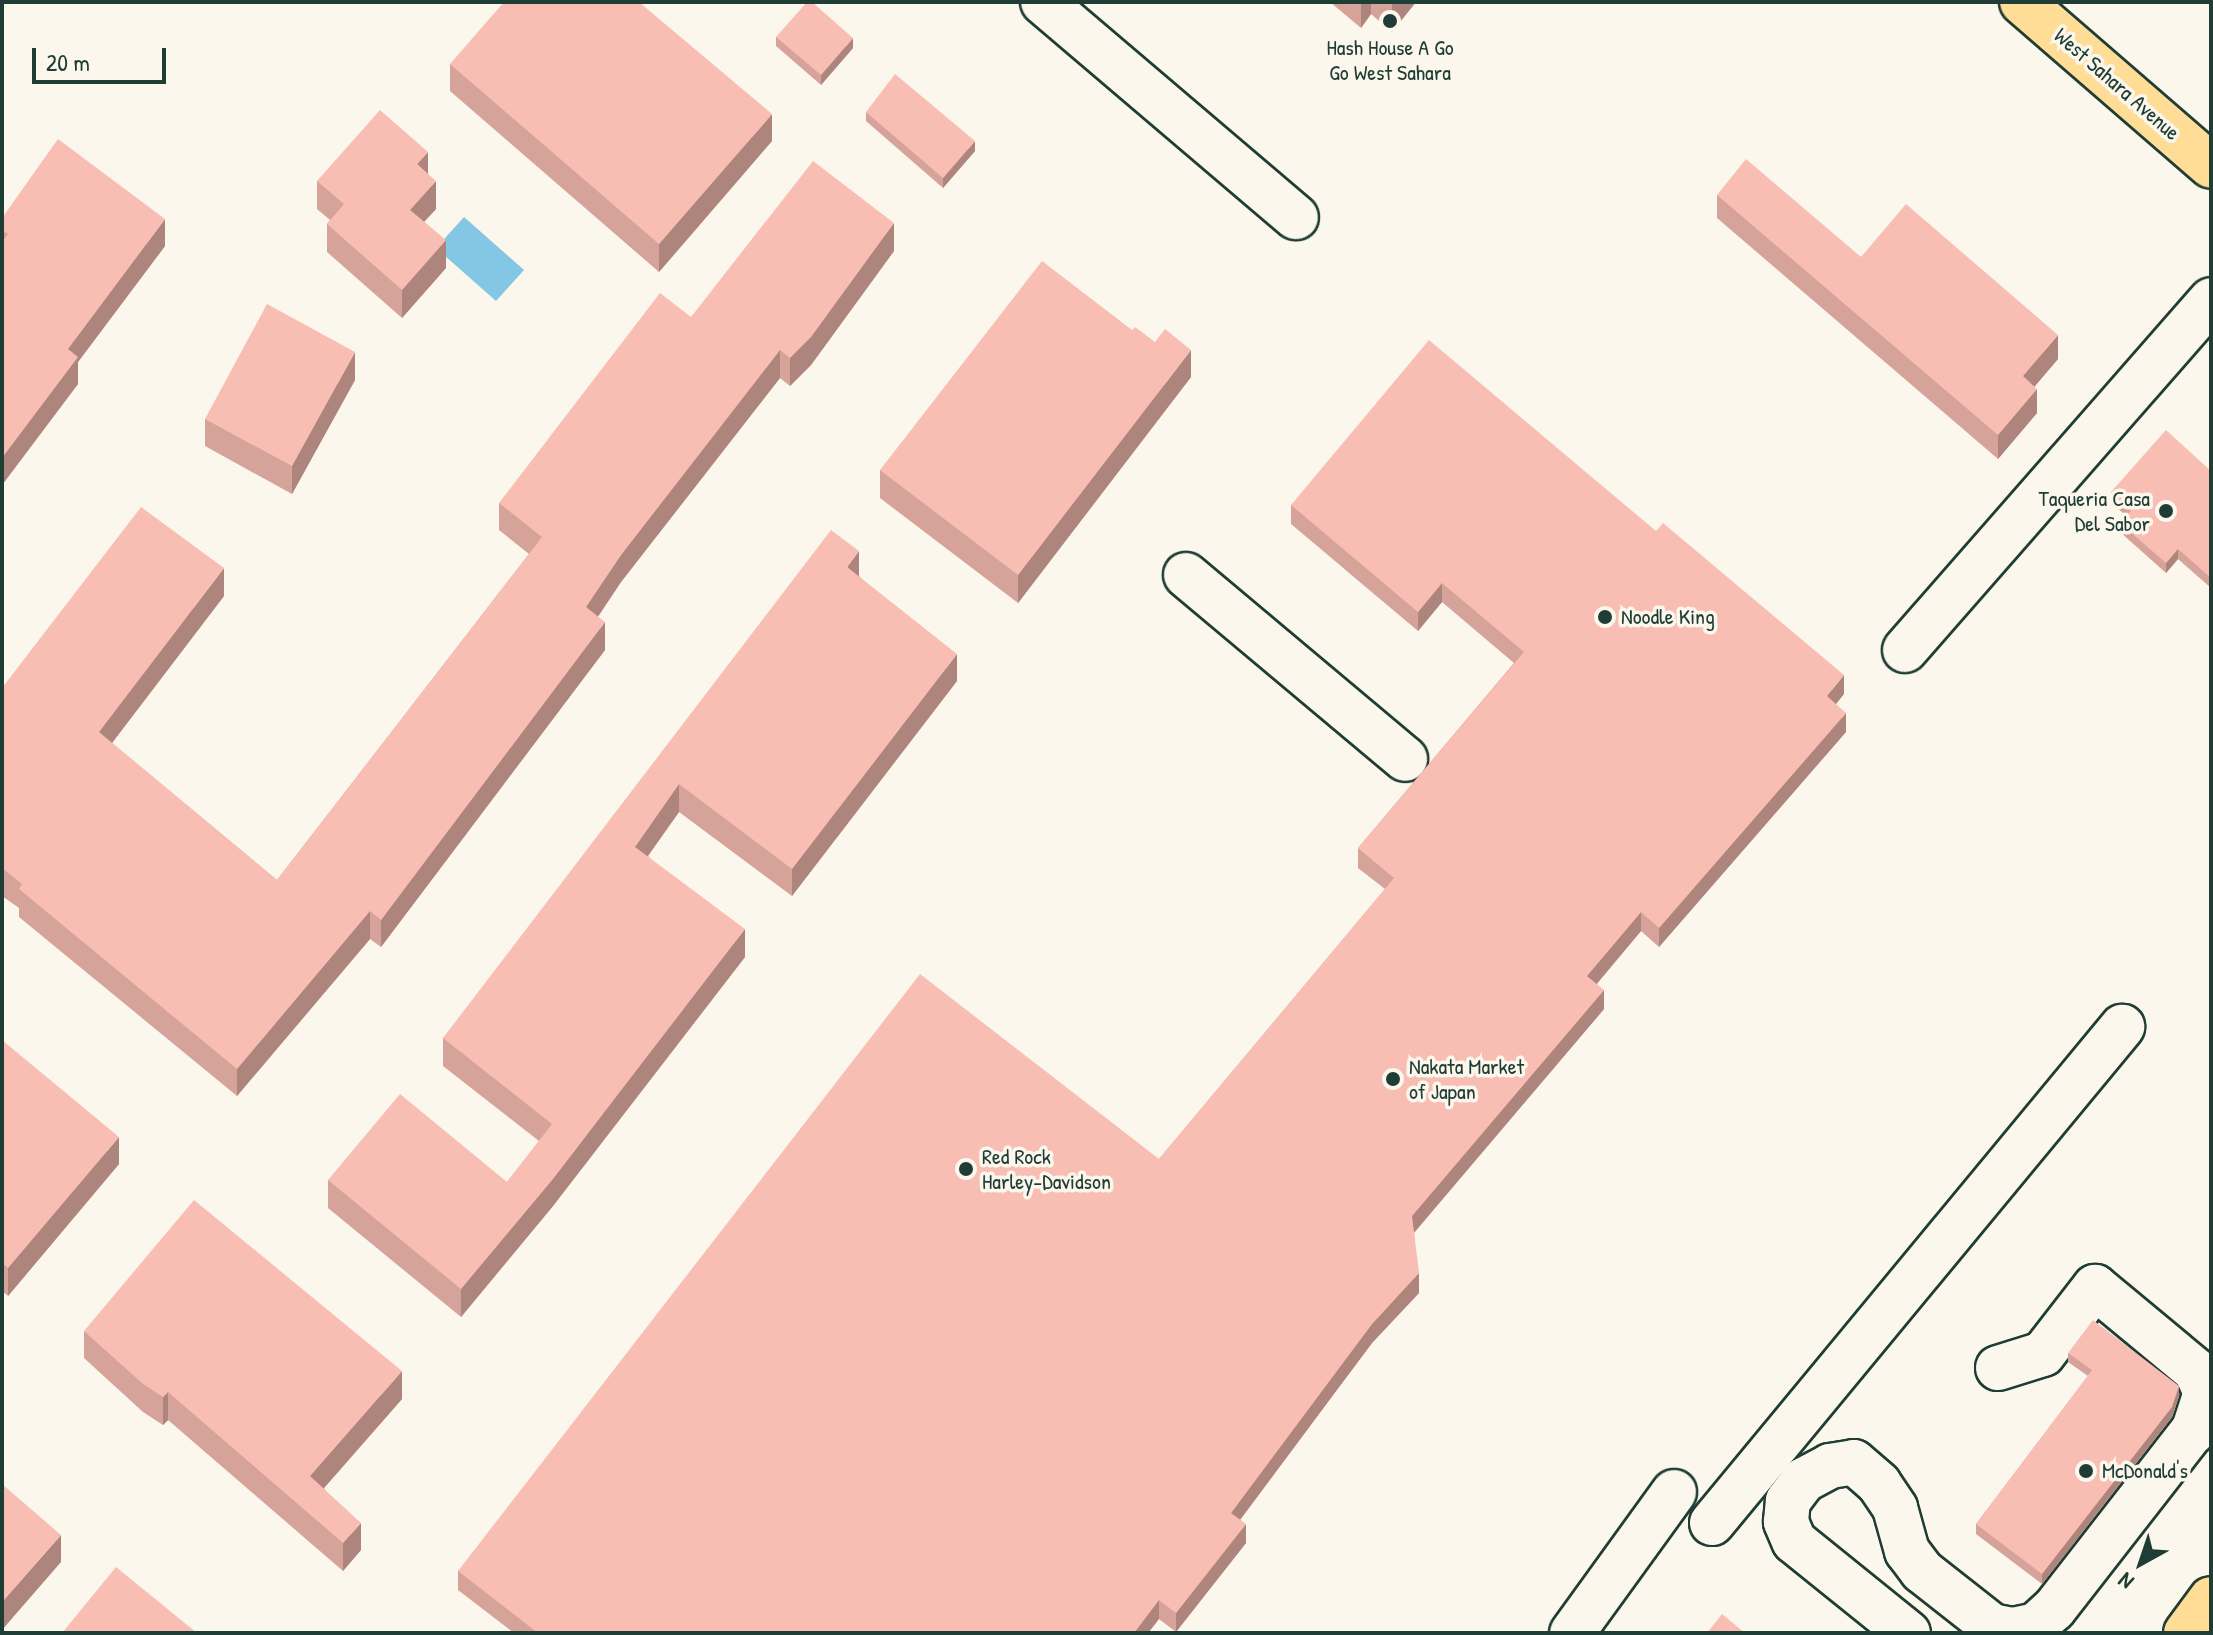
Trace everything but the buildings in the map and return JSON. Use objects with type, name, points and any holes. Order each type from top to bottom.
[{"type":"main road","name":"West Sahara Avenue","points":[[2022,2],[2211,166]]},
{"type":"main road","points":[[2186,1633],[2211,1599]]},
{"type":"lane","points":[[1043,2],[1296,217]]},
{"type":"lane","points":[[1905,650],[2211,300]]},
{"type":"lane","points":[[1186,575],[1405,759]]},
{"type":"lane","points":[[1712,1523],[2122,1027]]},
{"type":"lane","points":[[1908,1633],[1794,1541],[1786,1522],[1788,1501],[1804,1480],[1830,1466],[1854,1462],[1879,1484],[1895,1508],[1907,1551],[1922,1571],[1992,1626],[2013,1630],[2036,1625],[2054,1609],[2202,1419],[2206,1392],[2196,1371],[2095,1287],[2043,1354],[1998,1368]]},
{"type":"lane","points":[[1572,1633],[1674,1492]]},
{"type":"water","points":[[464,217],[524,270],[496,301],[436,248]]},
{"type":"place","name":"Hash House A Go Go West Sahara","points":[[1390,21]]},
{"type":"place","name":"Taqueria Casa Del Sabor","points":[[2166,511]]},
{"type":"place","name":"Noodle King","points":[[1605,617]]},
{"type":"place","name":"Nakata Market of Japan","points":[[1393,1079]]},
{"type":"place","name":"Red Rock Harley-Davidson","points":[[966,1169]]},
{"type":"place","name":"McDonald's","points":[[2086,1471]]}]
